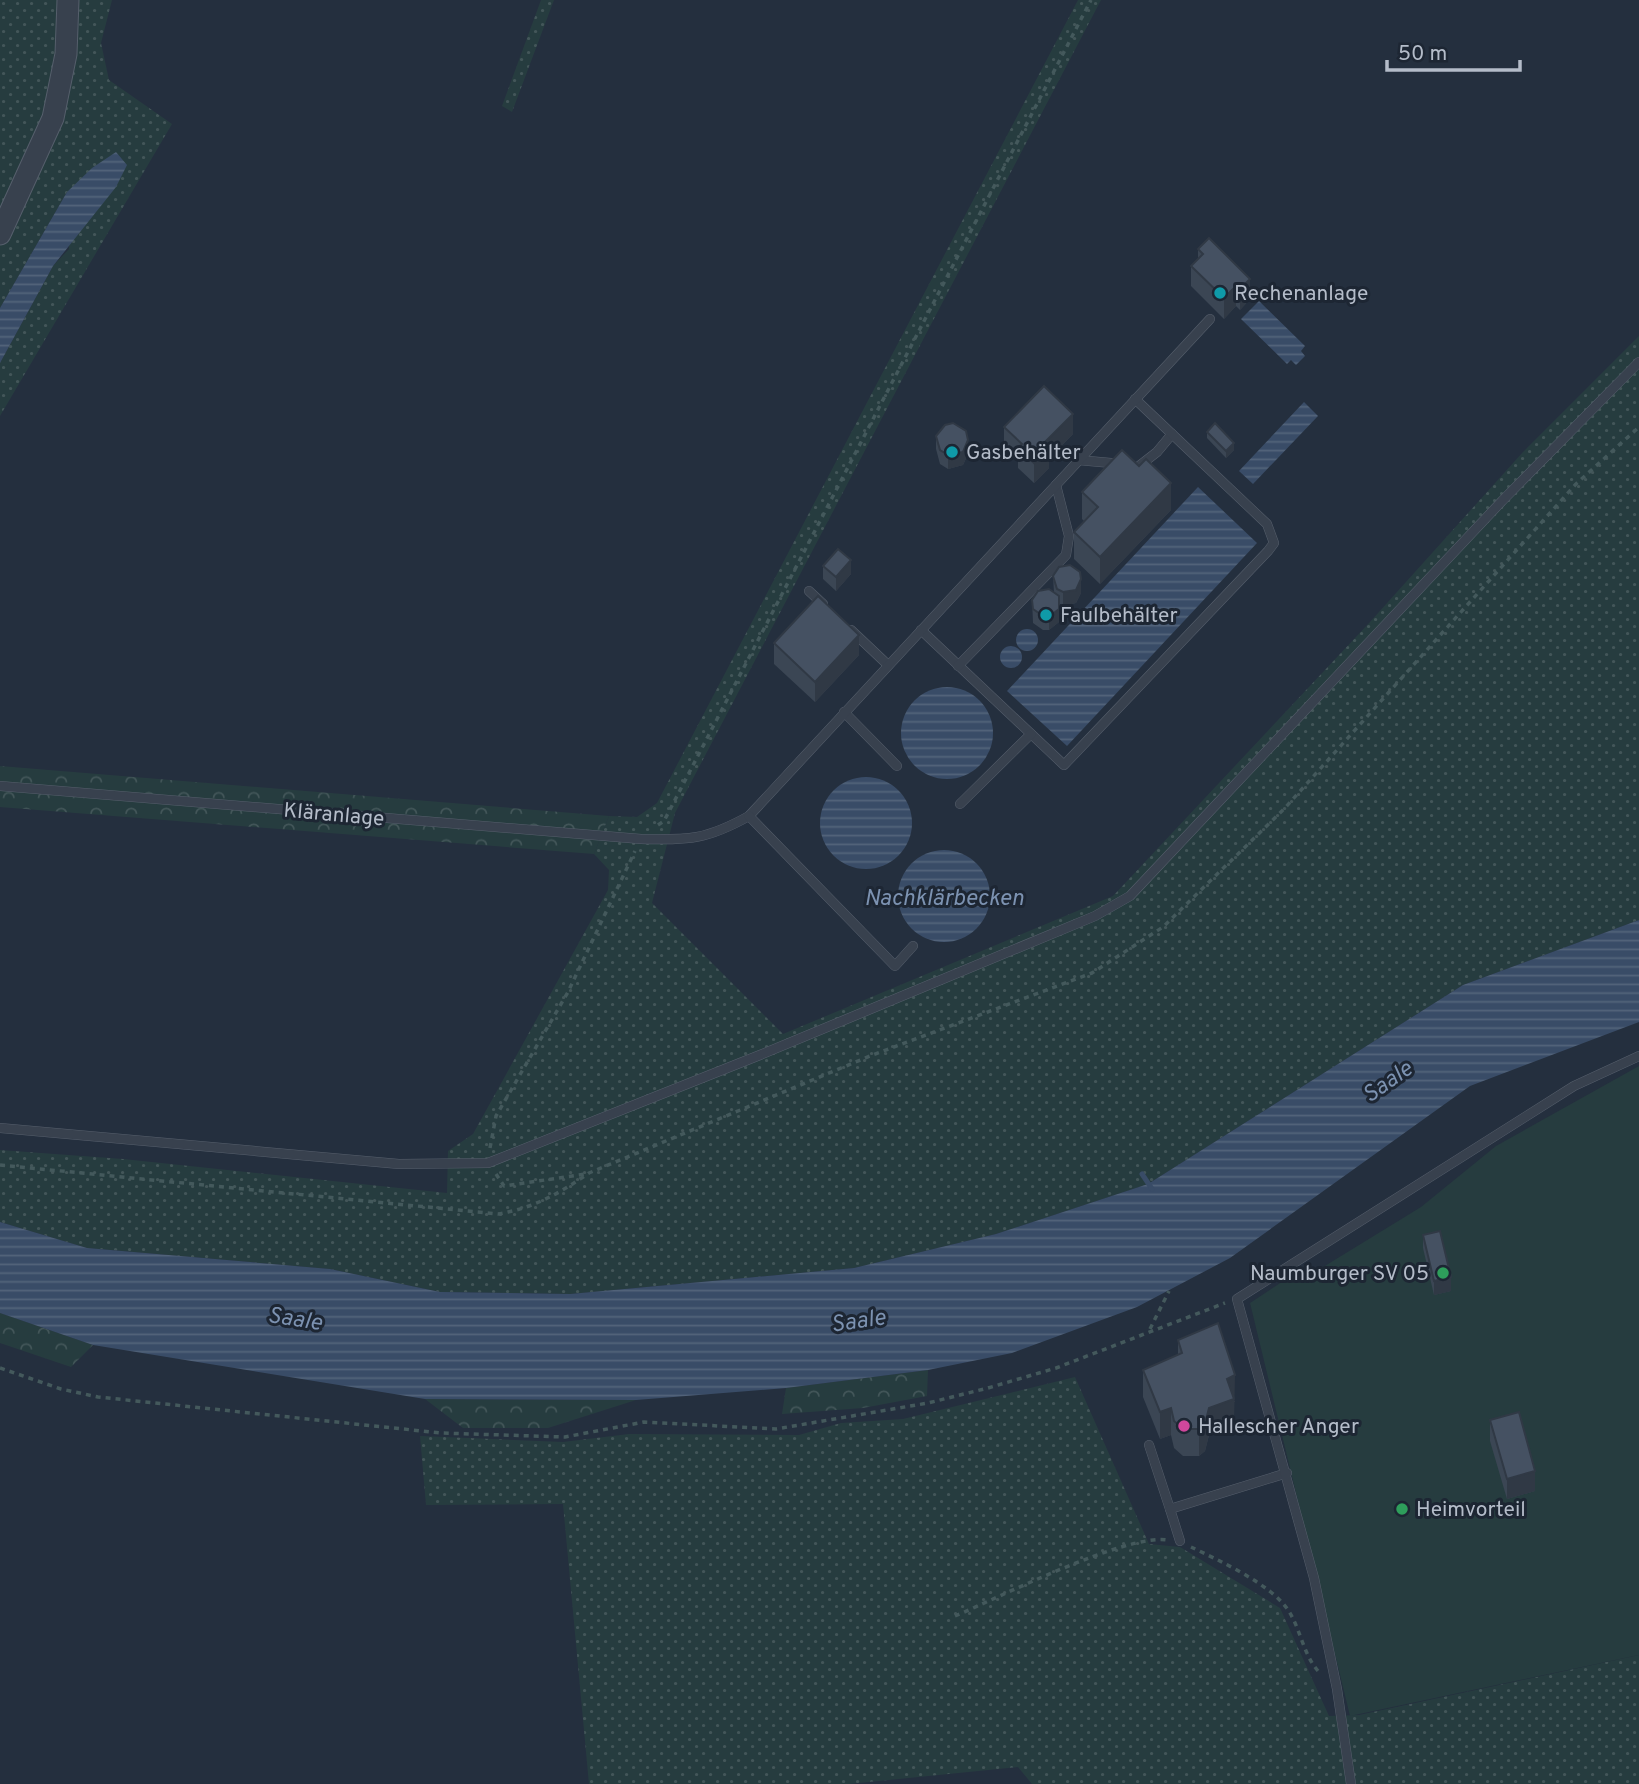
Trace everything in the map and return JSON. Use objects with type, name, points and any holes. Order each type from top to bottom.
[{"type":"street","points":[[0,234],[52,118],[66,54],[68,0]]},
{"type":"lane","points":[[913,946],[895,967],[749,816],[1210,319]]},
{"type":"lane","points":[[0,1128],[399,1164],[488,1163],[760,1055],[1082,921],[1130,896],[1502,501],[1639,362]]},
{"type":"lane","points":[[921,630],[1064,765],[1274,543],[1268,524],[1135,399]]},
{"type":"lane","points":[[1079,460],[1142,466],[1172,434]]},
{"type":"lane","points":[[958,666],[1066,555],[1069,536],[1056,485]]},
{"type":"lane","points":[[809,590],[829,609]]},
{"type":"lane","points":[[839,618],[888,665]]},
{"type":"lane","points":[[845,712],[897,766]]},
{"type":"lane","points":[[960,804],[1031,734]]},
{"type":"lane","name":"Kläranlage","points":[[0,786],[641,839],[699,839],[749,816]]},
{"type":"lane","points":[[1351,1784],[1337,1689],[1314,1578],[1237,1299],[1574,1086],[1639,1056]]},
{"type":"lane","points":[[1149,1445],[1180,1541]]},
{"type":"lane","points":[[1170,1509],[1287,1473]]},
{"type":"path","points":[[589,1173],[505,1185],[488,1163],[496,1116],[568,992],[641,839],[664,821],[1091,0]]},
{"type":"path","points":[[1149,1330],[1169,1291]]},
{"type":"path","points":[[0,1368],[61,1389],[98,1397],[441,1433],[565,1437],[644,1422],[776,1429],[928,1403],[1056,1368],[1149,1330],[1237,1299]]},
{"type":"path","points":[[955,1616],[1117,1548],[1154,1538],[1180,1541],[1269,1591],[1287,1609],[1313,1666],[1337,1689]]},
{"type":"green space","points":[[0,0],[112,0],[101,43],[109,80],[172,124],[0,416],[0,363],[53,266],[69,249],[67,192],[0,308]]},
{"type":"green space","points":[[541,0],[554,0],[512,112],[502,106]]},
{"type":"green space","points":[[1078,0],[1101,0],[675,813],[652,903],[783,1034],[1113,896],[1370,622],[1523,452],[1639,336],[1639,920],[1463,985],[1148,1184],[996,1234],[854,1268],[570,1294],[440,1292],[330,1269],[87,1248],[0,1222],[0,1150],[123,1159],[447,1193],[448,1151],[473,1134],[608,890],[609,870],[594,854],[609,816],[637,817],[657,803]]},
{"type":"green space","points":[[0,766],[609,816],[594,854],[0,807]]},
{"type":"green space","points":[[1639,1066],[1639,1655],[1350,1716],[1250,1303],[1300,1270],[1315,1272],[1421,1207],[1496,1146]]},
{"type":"green space","points":[[0,1313],[93,1345],[71,1367],[0,1343]]},
{"type":"green space","points":[[928,1370],[927,1396],[863,1408],[782,1414],[786,1388]]},
{"type":"green space","points":[[1075,1377],[1149,1544],[1180,1547],[1280,1608],[1329,1716],[1359,1715],[1639,1655],[1639,1784],[1032,1784],[1018,1767],[849,1784],[589,1784],[563,1504],[426,1505],[420,1436],[563,1442],[629,1434],[799,1435],[841,1423],[903,1419]]},
{"type":"green space","points":[[425,1399],[636,1400],[548,1428],[463,1428]]},
{"type":"water","points":[[116,152],[127,165],[116,187],[53,266],[0,363],[0,308],[67,192],[92,168]]},
{"type":"water","points":[[1259,301],[1305,346],[1301,351],[1305,356],[1296,365],[1291,360],[1287,364],[1241,319]]},
{"type":"water","points":[[1304,402],[1318,416],[1253,484],[1239,471]]},
{"type":"water","points":[[1198,487],[1257,543],[1067,746],[1007,691]]},
{"type":"water","points":[[1027,629],[1035,632],[1038,640],[1035,648],[1027,651],[1019,648],[1016,640],[1019,632]]},
{"type":"water","points":[[1011,646],[1019,649],[1022,657],[1019,665],[1011,668],[1003,665],[1000,657],[1003,649]]},
{"type":"water","points":[[947,687],[965,690],[980,700],[990,715],[993,733],[990,751],[980,766],[965,776],[947,779],[929,776],[914,766],[904,751],[901,733],[904,715],[914,700],[929,690]]},
{"type":"water","name":"Nachklärbecken","points":[[866,777],[884,781],[898,791],[908,805],[912,823],[908,841],[898,855],[884,865],[866,869],[848,865],[834,855],[824,841],[820,823],[824,805],[834,791],[848,781]]},
{"type":"water","name":"Nachklärbecken","points":[[944,850],[970,858],[982,870],[990,896],[982,922],[970,934],[944,942],[918,934],[906,922],[898,896],[906,870],[918,858]]},
{"type":"water","name":"Saale","points":[[1639,920],[1639,1022],[1470,1086],[1230,1258],[1137,1307],[1012,1353],[928,1370],[786,1388],[636,1400],[425,1399],[93,1345],[0,1313],[0,1222],[87,1248],[330,1269],[440,1292],[570,1294],[854,1268],[996,1234],[1148,1184],[1463,985]]},
{"type":"building","points":[[1209,238],[1250,279],[1240,289],[1236,286],[1224,298],[1191,266],[1203,254],[1198,249]]},
{"type":"building","points":[[1044,386],[1073,414],[1044,443],[1049,447],[1034,463],[1018,448],[1022,444],[1004,427]]},
{"type":"building","points":[[953,423],[966,431],[968,440],[963,452],[948,455],[940,450],[936,436],[945,425]]},
{"type":"building","points":[[1215,423],[1234,443],[1226,451],[1207,432]]},
{"type":"building","points":[[1122,450],[1139,466],[1146,459],[1171,483],[1100,557],[1074,532],[1098,507],[1082,492]]},
{"type":"building","points":[[838,549],[851,560],[836,577],[823,566]]},
{"type":"building","points":[[1070,565],[1080,572],[1081,579],[1076,590],[1063,592],[1057,589],[1053,576],[1059,567]]},
{"type":"building","points":[[1049,589],[1059,596],[1059,609],[1049,617],[1033,609],[1032,600],[1038,591]]},
{"type":"building","points":[[818,596],[859,635],[815,682],[774,643]]},
{"type":"building","points":[[1440,1231],[1451,1277],[1434,1281],[1423,1235]]},
{"type":"building","points":[[1218,1323],[1235,1375],[1227,1379],[1234,1399],[1209,1408],[1205,1424],[1199,1429],[1183,1429],[1174,1421],[1171,1408],[1160,1412],[1143,1370],[1182,1353],[1178,1340]]},
{"type":"building","points":[[1519,1412],[1535,1471],[1507,1479],[1490,1420]]},
{"type":"waterway","points":[[1142,1174],[1152,1189]]},
{"type":"place","name":"Rechenanlage","points":[[1220,293]]},
{"type":"place","name":"Gasbehälter","points":[[952,452]]},
{"type":"place","name":"Faulbehälter","points":[[1046,615]]},
{"type":"place","name":"Naumburger SV 05","points":[[1443,1273]]},
{"type":"place","name":"Hallescher Anger","points":[[1184,1426]]},
{"type":"place","name":"Heimvorteil","points":[[1402,1509]]}]
